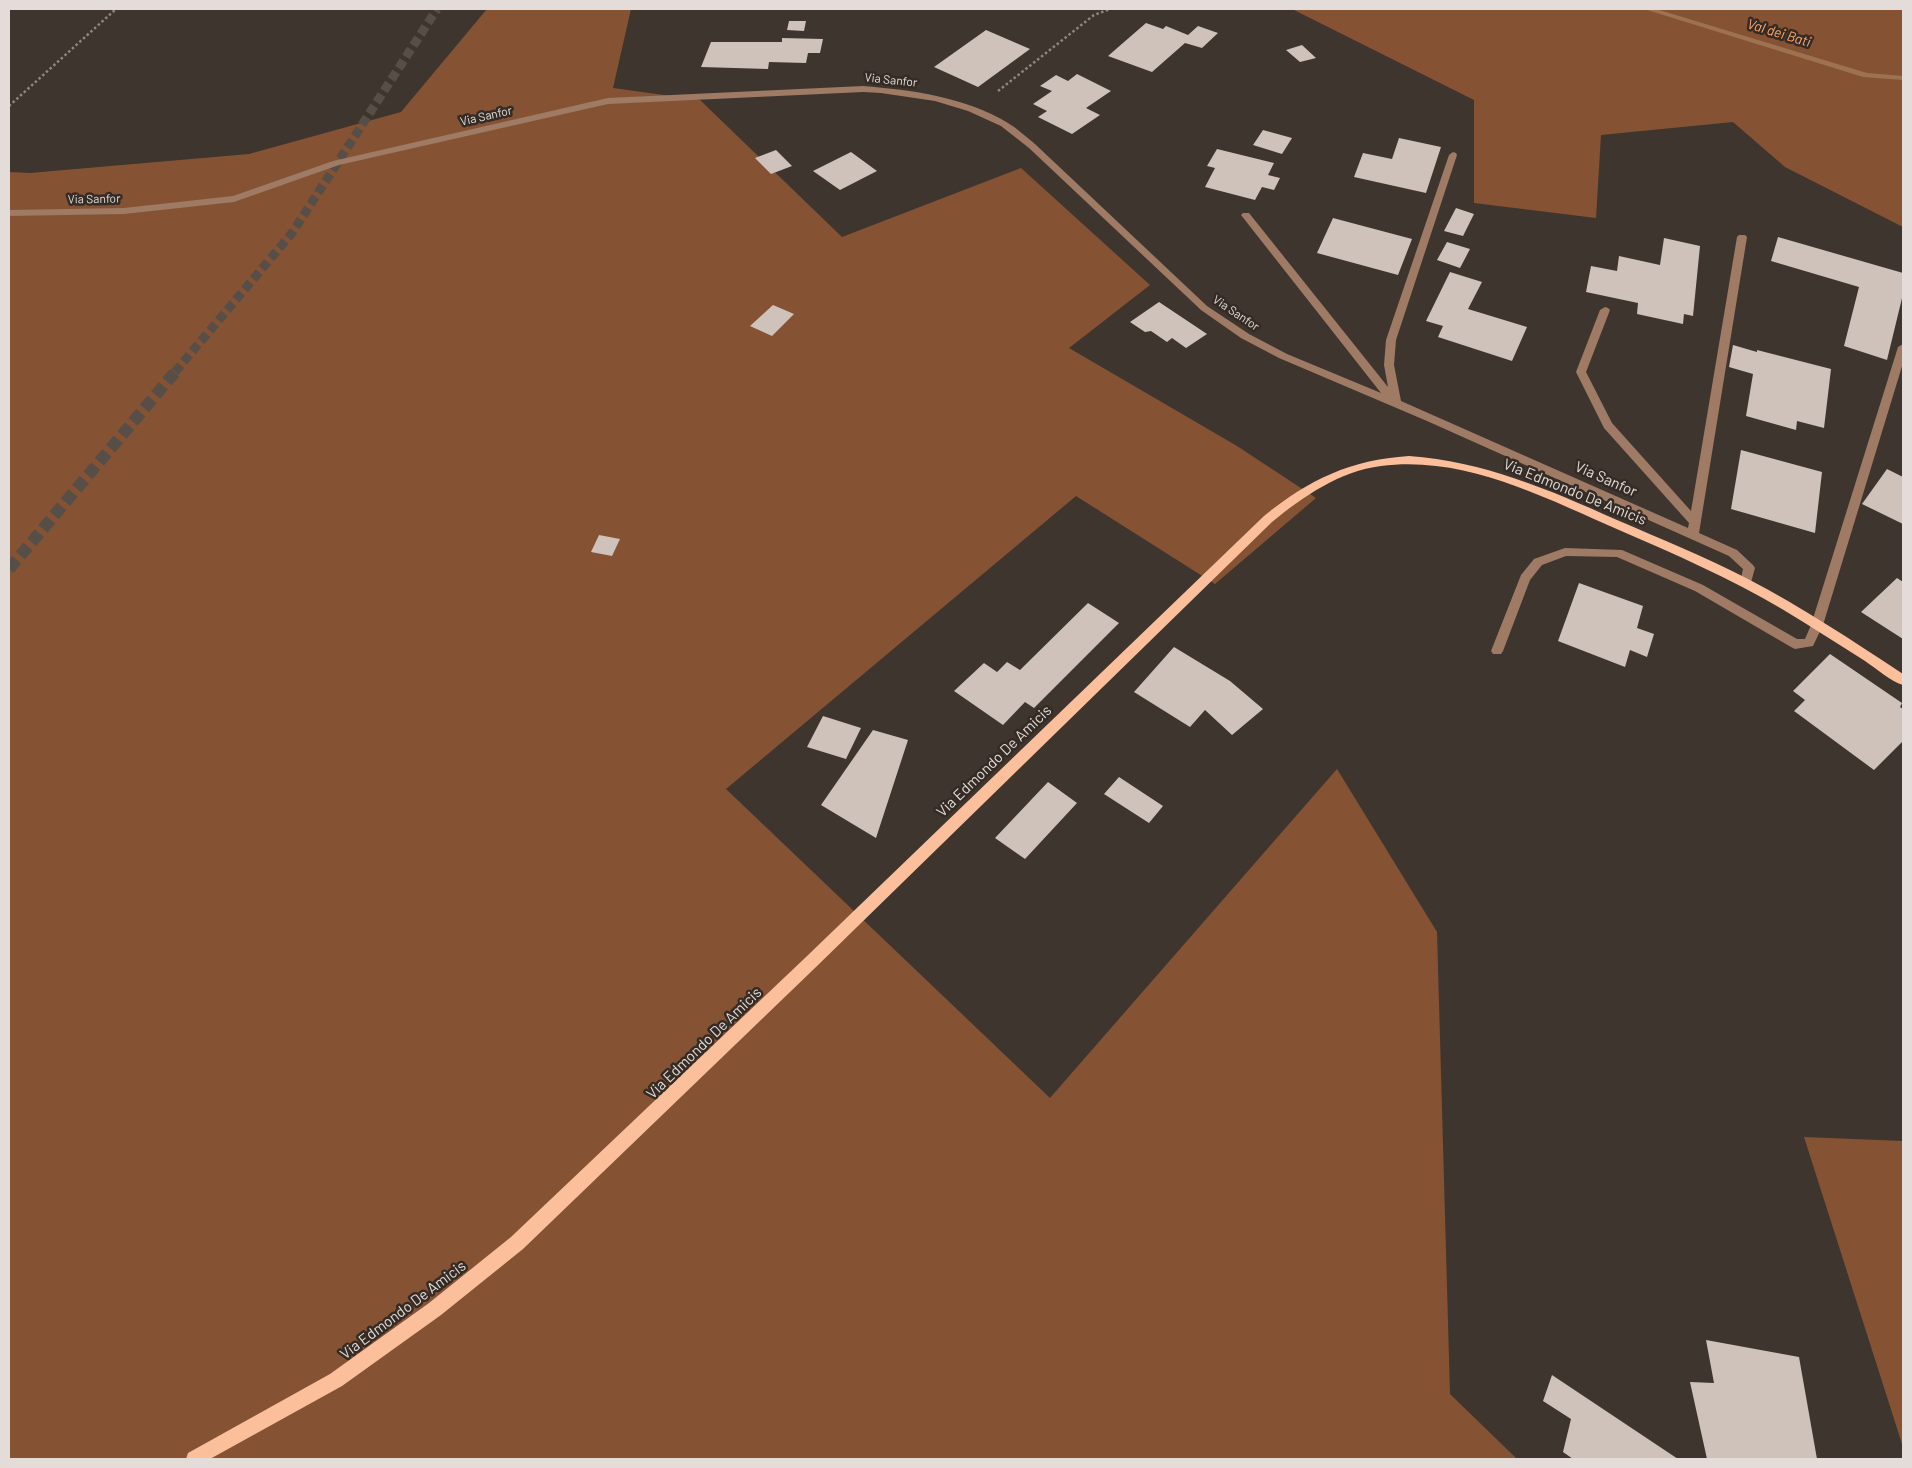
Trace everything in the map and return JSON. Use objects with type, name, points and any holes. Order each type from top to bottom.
[{"type":"main road","name":"Via Edmondo De Amicis","points":[[194,1459],[336,1380],[435,1309],[517,1243],[768,1004],[1268,519],[1294,497],[1321,480],[1352,469],[1381,462],[1414,461],[1442,463],[1516,483],[1559,500],[1746,583],[1817,625],[1903,680]]},
{"type":"street","name":"Via Sanfor","points":[[9,213],[124,211],[234,199],[336,163],[608,101],[863,89],[897,91],[934,97],[974,110],[1006,125],[1032,146],[1204,308],[1245,336],[1283,356],[1693,534],[1733,554],[1749,568],[1746,583]]},
{"type":"street","points":[[1396,404],[1389,365],[1391,340],[1453,155]]},
{"type":"street","name":"Via Sanfor","points":[[1246,214],[1396,404]]},
{"type":"street","points":[[1693,534],[1742,237]]},
{"type":"street","name":"Via Sanfor","points":[[1605,310],[1581,372],[1608,425],[1695,522]]},
{"type":"street","points":[[1497,651],[1525,578],[1538,562],[1565,552],[1618,553],[1699,588],[1795,644],[1809,643],[1817,625],[1903,347]]},
{"type":"path","points":[[9,106],[116,9]]},
{"type":"path","points":[[974,110],[1094,15],[1110,9]]},
{"type":"shaded area","points":[[487,9],[631,9],[613,88],[700,100],[842,237],[1021,168],[1150,285],[1069,348],[1237,446],[1316,498],[1215,584],[1076,496],[726,789],[1050,1098],[1337,769],[1437,932],[1450,1394],[1517,1459],[9,1459],[9,172],[30,173],[249,154],[401,112]]},
{"type":"shaded area","points":[[1292,9],[1903,9],[1903,227],[1785,167],[1733,122],[1601,135],[1596,218],[1474,203],[1474,100]]},
{"type":"shaded area","points":[[1804,1137],[1903,1141],[1903,1447]]},
{"type":"building","points":[[789,21],[806,21],[804,31],[787,30]]},
{"type":"building","points":[[1146,23],[1163,29],[1166,26],[1188,35],[1198,26],[1218,33],[1202,48],[1185,43],[1152,72],[1108,56]]},
{"type":"building","points":[[986,30],[1030,49],[978,87],[934,67]]},
{"type":"building","points":[[782,38],[823,39],[820,53],[808,53],[806,63],[769,62],[768,69],[701,67],[711,42],[782,42]]},
{"type":"building","points":[[1302,45],[1316,58],[1300,62],[1286,50]]},
{"type":"building","points":[[1077,74],[1111,91],[1086,108],[1100,115],[1072,134],[1038,117],[1047,111],[1033,104],[1052,91],[1040,86],[1056,75],[1068,81]]},
{"type":"building","points":[[1263,130],[1292,138],[1282,154],[1253,145]]},
{"type":"building","points":[[1399,138],[1441,147],[1426,193],[1354,177],[1363,153],[1392,159]]},
{"type":"building","points":[[1217,149],[1274,163],[1268,175],[1280,178],[1274,190],[1262,187],[1255,200],[1205,187],[1215,168],[1207,166]]},
{"type":"building","points":[[776,150],[792,166],[771,174],[755,158]]},
{"type":"building","points":[[851,152],[877,171],[840,190],[813,171]]},
{"type":"building","points":[[1456,208],[1474,214],[1463,236],[1444,231]]},
{"type":"building","points":[[1333,218],[1412,239],[1398,275],[1317,253]]},
{"type":"building","points":[[1778,237],[1903,273],[1903,294],[1887,360],[1844,346],[1859,287],[1771,261]]},
{"type":"building","points":[[1664,238],[1700,246],[1693,316],[1684,314],[1683,324],[1637,314],[1638,303],[1586,292],[1591,266],[1617,271],[1619,256],[1660,265]]},
{"type":"building","points":[[1447,242],[1470,249],[1460,268],[1437,260]]},
{"type":"building","points":[[1450,272],[1482,282],[1468,309],[1527,327],[1512,361],[1438,337],[1443,326],[1426,321]]},
{"type":"building","points":[[1159,302],[1207,334],[1186,348],[1172,338],[1167,342],[1151,331],[1145,332],[1130,322]]},
{"type":"building","points":[[773,305],[794,314],[772,336],[750,326]]},
{"type":"building","points":[[1733,345],[1831,369],[1824,428],[1797,421],[1796,430],[1746,416],[1753,374],[1729,367]]},
{"type":"building","points":[[1741,450],[1822,472],[1815,533],[1731,509]]},
{"type":"building","points":[[1887,469],[1903,477],[1903,524],[1862,504]]},
{"type":"building","points":[[599,535],[620,539],[612,556],[591,552]]},
{"type":"building","points":[[1897,578],[1903,582],[1903,639],[1861,612]]},
{"type":"building","points":[[1579,583],[1643,606],[1637,628],[1654,634],[1647,657],[1630,650],[1625,667],[1558,641]]},
{"type":"building","points":[[1088,603],[1119,623],[1034,708],[1025,702],[1003,725],[954,691],[984,663],[997,672],[1007,662],[1020,670]]},
{"type":"building","points":[[1174,647],[1230,681],[1263,709],[1232,735],[1205,710],[1190,727],[1134,692]]},
{"type":"building","points":[[1830,654],[1902,703],[1900,707],[1903,709],[1903,741],[1874,770],[1794,711],[1805,700],[1793,691]]},
{"type":"building","points":[[823,716],[861,728],[846,759],[807,747]]},
{"type":"building","points":[[873,730],[908,740],[876,838],[821,805]]},
{"type":"building","points":[[1119,777],[1163,806],[1149,823],[1104,794]]},
{"type":"building","points":[[1048,782],[1077,803],[1025,859],[995,838]]},
{"type":"building","points":[[1706,1340],[1799,1357],[1817,1459],[1707,1459],[1690,1382],[1714,1383]]},
{"type":"building","points":[[1552,1375],[1678,1459],[1573,1459],[1563,1452],[1571,1419],[1543,1401]]},
{"type":"waterway","name":"Val dei Bati","points":[[1648,9],[1866,75],[1903,78]]},
{"type":"tunnel","points":[[175,372],[292,233],[437,9]]},
{"type":"tunnel","points":[[9,569],[176,371]]}]
